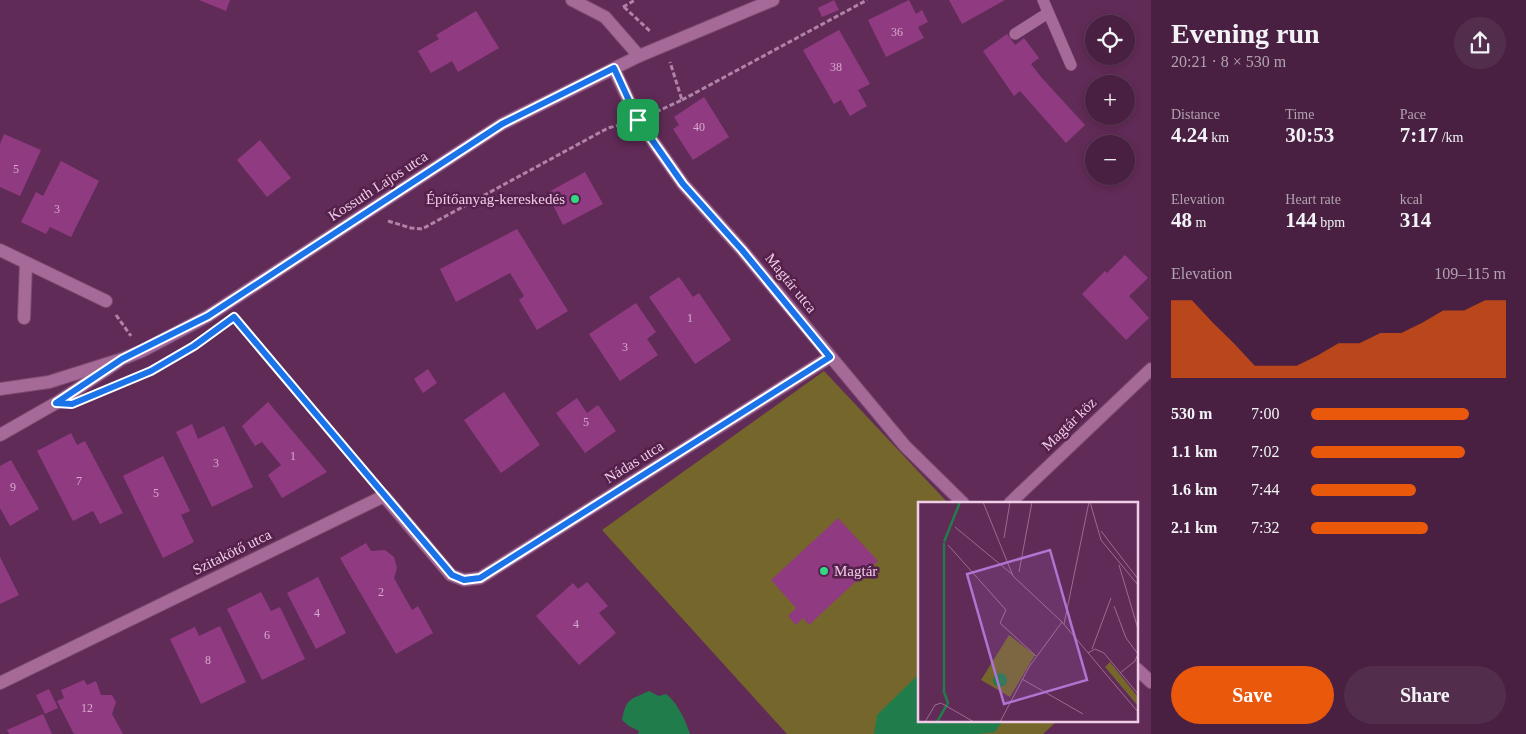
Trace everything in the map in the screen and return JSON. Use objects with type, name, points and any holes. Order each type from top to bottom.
[{"type":"street","points":[[572,0],[606,17],[639,56]]},
{"type":"street","name":"Kossuth Lajos utca","points":[[0,389],[49,382],[142,351],[208,316],[502,124],[639,56],[773,0]]},
{"type":"street","name":"Magtár utca","points":[[614,68],[638,120],[683,184],[742,250],[905,446],[963,502]]},
{"type":"street","points":[[0,250],[106,301]]},
{"type":"street","points":[[24,318],[26,263]]},
{"type":"street","name":"Nádas utca","points":[[384,496],[452,575],[464,580],[480,578],[830,357]]},
{"type":"street","points":[[0,435],[56,403],[122,359]]},
{"type":"street","name":"Magtár köz","points":[[1011,502],[1151,369]]},
{"type":"street","name":"Szitakötő utca","points":[[0,683],[384,496]]},
{"type":"street","points":[[1138,670],[1151,682]]},
{"type":"lane","points":[[1043,0],[1071,65]]},
{"type":"lane","points":[[1015,34],[1048,13]]},
{"type":"path","points":[[682,100],[867,0]]},
{"type":"path","points":[[383,222],[389,221],[422,230],[608,128],[638,120]]},
{"type":"path","points":[[106,301],[142,351]]},
{"type":"path","points":[[234,317],[384,496]]},
{"type":"path","points":[[118,386],[151,371],[172,358]]},
{"type":"shaded area","points":[[824,371],[947,502],[918,502],[918,722],[1056,722],[1043,734],[787,734],[602,530]]},
{"type":"shaded area","points":[[918,675],[918,722],[1002,722],[995,732],[979,734],[874,734],[877,715]]},
{"type":"shaded area","points":[[649,691],[659,696],[666,694],[670,697],[681,712],[690,734],[638,734],[639,731],[622,720],[627,704],[633,698]]},
{"type":"building","points":[[199,0],[230,0],[226,11]]},
{"type":"building","points":[[834,0],[839,10],[822,17],[818,8]]},
{"type":"building","points":[[909,0],[916,14],[922,10],[928,22],[918,27],[924,38],[886,57],[868,20]]},
{"type":"building","points":[[949,0],[1005,0],[962,24]]},
{"type":"building","points":[[476,11],[499,48],[458,72],[452,61],[431,73],[418,51],[439,39],[436,35]]},
{"type":"building","points":[[839,30],[870,84],[858,90],[867,106],[850,116],[841,100],[834,104],[803,50]]},
{"type":"building","points":[[1007,34],[1015,45],[1024,38],[1039,58],[1031,64],[1085,125],[1066,143],[1020,91],[1014,96],[983,51]]},
{"type":"building","points":[[704,97],[729,137],[693,160],[673,129],[679,125],[674,117]]},
{"type":"building","points":[[4,134],[41,150],[20,196],[0,187],[0,144]]},
{"type":"building","points":[[260,140],[291,178],[267,197],[237,160]]},
{"type":"building","points":[[61,161],[99,181],[71,237],[50,227],[46,234],[21,222],[36,192],[43,196]]},
{"type":"building","name":"Építőanyag-kereskedés","points":[[585,172],[603,204],[563,225],[547,193]]},
{"type":"building","points":[[517,229],[568,311],[537,330],[519,300],[524,296],[510,273],[456,302],[440,269]]},
{"type":"building","points":[[1125,255],[1148,278],[1129,296],[1149,318],[1126,340],[1082,294],[1105,271],[1107,273]]},
{"type":"building","points":[[679,277],[693,297],[699,293],[731,340],[695,364],[649,297]]},
{"type":"building","points":[[636,303],[656,332],[647,339],[658,355],[620,381],[589,334]]},
{"type":"building","points":[[428,369],[437,383],[423,393],[414,379]]},
{"type":"building","points":[[504,392],[540,445],[501,473],[464,420]]},
{"type":"building","points":[[577,398],[587,413],[598,405],[616,431],[585,453],[556,413]]},
{"type":"building","points":[[268,402],[327,472],[282,498],[268,475],[281,465],[262,442],[255,446],[242,426]]},
{"type":"building","points":[[192,424],[198,439],[224,426],[253,487],[212,507],[176,432]]},
{"type":"building","points":[[71,433],[77,445],[85,441],[123,513],[100,524],[93,511],[73,521],[37,451]]},
{"type":"building","points":[[163,456],[190,511],[181,515],[194,542],[163,558],[123,476]]},
{"type":"building","points":[[11,460],[39,509],[10,526],[0,508],[0,466]]},
{"type":"building","name":"Magtár","points":[[838,518],[878,561],[809,625],[803,618],[796,625],[788,616],[796,608],[771,580]]},
{"type":"building","points":[[366,543],[371,551],[385,550],[394,557],[397,568],[394,578],[412,610],[418,606],[433,633],[396,654],[340,558]]},
{"type":"building","points":[[0,557],[19,595],[0,604]]},
{"type":"building","points":[[318,577],[346,633],[316,649],[287,593]]},
{"type":"building","points":[[587,582],[608,606],[599,613],[616,633],[579,665],[536,616],[573,583],[578,589]]},
{"type":"building","points":[[261,592],[271,611],[280,607],[305,659],[262,680],[227,609]]},
{"type":"building","points":[[220,626],[246,682],[201,704],[170,639],[195,627],[199,636]]},
{"type":"building","points":[[84,680],[87,685],[96,681],[101,695],[112,695],[116,702],[112,714],[123,734],[74,734],[57,701],[64,698],[61,690]]},
{"type":"building","points":[[49,689],[58,708],[45,714],[36,695]]},
{"type":"building","points":[[43,714],[52,734],[9,734],[7,730]]},
{"type":"place","name":"Építőanyag-kereskedés","points":[[575,199]]},
{"type":"place","name":"Magtár","points":[[824,571]]},
{"type":"route","points":[[614,68],[638,120],[683,184],[742,250],[830,357],[480,578],[464,580],[452,575],[234,317],[194,346],[151,371],[72,404],[56,403],[122,359],[142,351],[208,316],[502,124],[614,68]]}]
